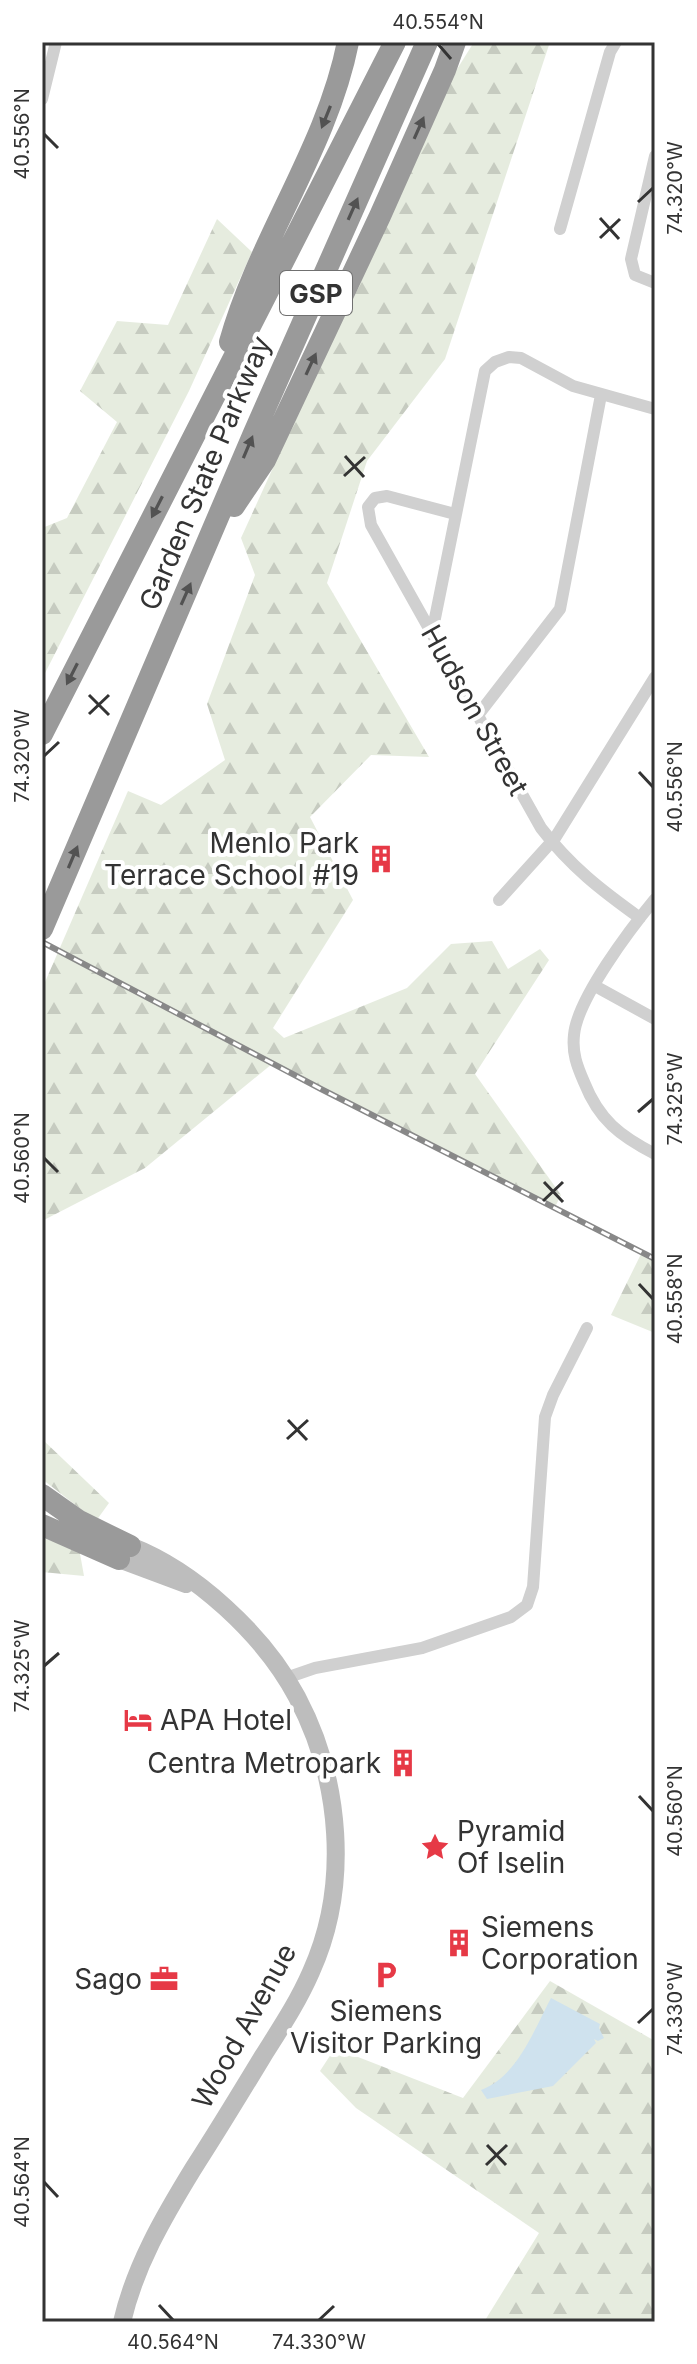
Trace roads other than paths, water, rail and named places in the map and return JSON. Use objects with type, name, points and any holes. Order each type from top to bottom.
[{"type":"highway","points":[[219,385],[240,306],[327,115],[348,42]]},
{"type":"highway","name":"Garden State Parkway","points":[[42,734],[395,42]]},
{"type":"highway","name":"Garden State Parkway","points":[[42,929],[427,42]]},
{"type":"highway","points":[[207,545],[265,460],[445,70],[455,42]]},
{"type":"highway","points":[[445,70],[465,42]]},
{"type":"highway","points":[[42,1495],[124,1552]]},
{"type":"highway","points":[[42,1514],[89,1533],[124,1552]]},
{"type":"highway","points":[[42,1525],[124,1552]]},
{"type":"highway","points":[[42,1538],[124,1552]]},
{"type":"street","points":[[42,99],[56,42]]},
{"type":"street","points":[[560,229],[610,52],[616,42]]},
{"type":"street","points":[[655,156],[631,259],[635,275],[655,283]]},
{"type":"street","points":[[432,633],[485,371],[495,362],[509,357],[521,358],[573,386],[655,409]]},
{"type":"street","points":[[478,715],[560,609],[601,395]]},
{"type":"street","name":"Hudson Street","points":[[455,514],[387,496],[375,498],[368,507],[371,525],[541,828],[589,881],[640,918]]},
{"type":"street","points":[[499,900],[552,841],[655,677]]},
{"type":"street","points":[[655,899],[583,1004],[574,1033],[574,1057],[593,1105],[608,1123],[633,1143],[655,1154]]},
{"type":"street","points":[[595,986],[655,1019]]},
{"type":"street","points":[[286,1678],[315,1668],[422,1648],[506,1619],[523,1609],[531,1598],[533,1587],[545,1417],[587,1328]]},
{"type":"street","name":"Wood Avenue","points":[[122,2322],[132,2285],[156,2231],[299,1997],[314,1966],[326,1929],[336,1866],[329,1789],[315,1735],[286,1678],[251,1633],[200,1588],[162,1560],[124,1552]]},
{"type":"water","points":[[551,1998],[600,2024],[604,2038],[594,2039],[596,2043],[553,2086],[487,2099],[481,2090],[494,2084],[514,2064]]},
{"type":"railway","points":[[42,942],[321,1089],[655,1259]]},
{"type":"place","name":"Menlo Park Terrace School #19","points":[[381,859]]},
{"type":"place","name":"APA Hotel","points":[[138,1720]]},
{"type":"place","name":"Centra Metropark","points":[[403,1763]]},
{"type":"place","name":"Pyramid Of Iselin","points":[[435,1847]]},
{"type":"place","name":"Siemens Corporation","points":[[459,1943]]},
{"type":"place","name":"Siemens Visitor Parking","points":[[386,1975]]},
{"type":"place","name":"Sago","points":[[164,1979]]}]
